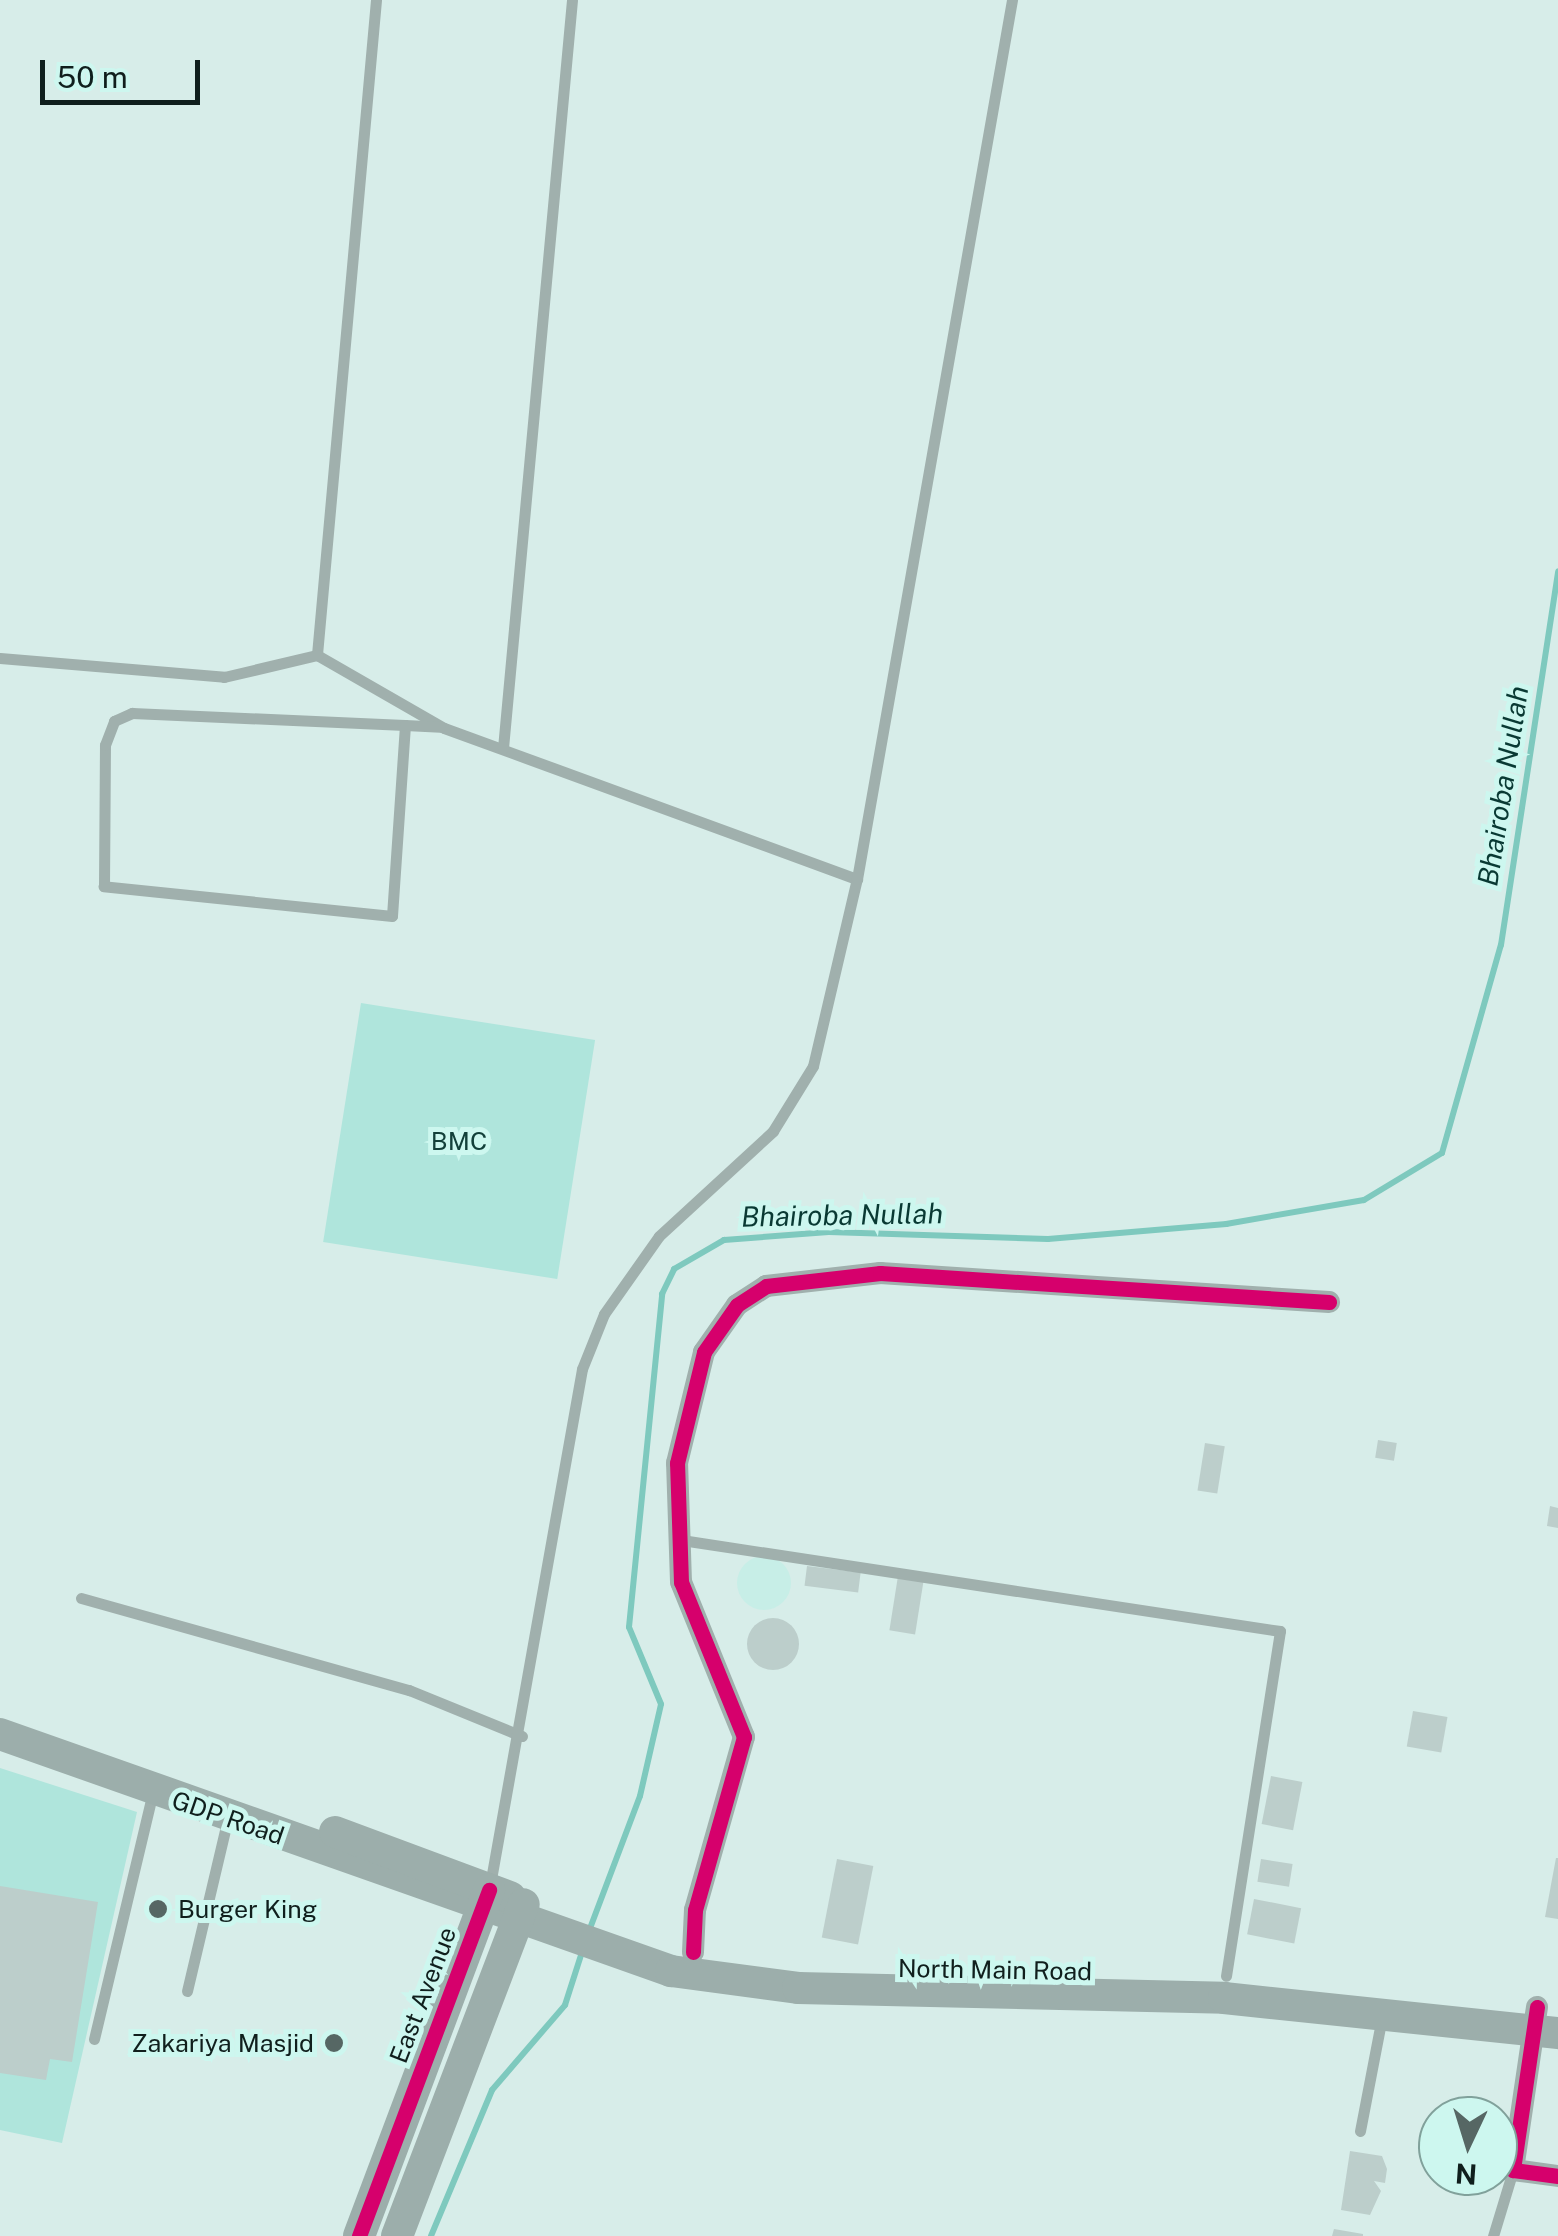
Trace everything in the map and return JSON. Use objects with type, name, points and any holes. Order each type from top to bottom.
[{"type":"main road","points":[[0,1714],[468,1893]]},
{"type":"main road","name":"GDP Road","points":[[0,1734],[228,1817],[468,1893]]},
{"type":"main road","name":"North Main Road","points":[[468,1893],[570,1933],[798,1988],[1224,1998],[1382,2014],[1547,2020]]},
{"type":"main road","name":"East Avenue","points":[[359,2236],[404,2118],[468,1893]]},
{"type":"main road","points":[[397,2236],[520,1912]]},
{"type":"main road","points":[[494,1980],[570,1933]]},
{"type":"main road","name":"North Main Road","points":[[679,1958],[800,1966],[1226,1976],[1547,2020]]},
{"type":"street","points":[[679,1958],[744,1738],[681,1582],[673,1538],[677,1464],[704,1352],[737,1305],[766,1286],[880,1273],[1328,1302]]},
{"type":"street","points":[[1518,2148],[1547,2020]]},
{"type":"street","points":[[1518,2171],[1558,2176]]},
{"type":"lane","points":[[317,654],[376,0]]},
{"type":"lane","points":[[503,748],[572,0]]},
{"type":"lane","points":[[468,1893],[522,1736],[582,1369],[604,1314],[659,1236],[772,1131],[812,1066],[857,878],[1012,0]]},
{"type":"lane","points":[[0,658],[224,677],[317,654],[444,728],[857,878]]},
{"type":"lane","points":[[405,726],[392,916],[104,886],[105,745],[114,722],[132,714],[405,726],[444,728]]},
{"type":"lane","points":[[673,1538],[1280,1631],[1226,1976]]},
{"type":"lane","points":[[82,1598],[409,1690],[522,1736]]},
{"type":"lane","points":[[94,2039],[153,1791]]},
{"type":"lane","points":[[188,1991],[228,1817]]},
{"type":"lane","points":[[1360,2131],[1382,2014]]},
{"type":"lane","points":[[1494,2236],[1506,2196]]},
{"type":"shaded area","points":[[764,1556],[783,1564],[791,1583],[783,1602],[764,1610],[745,1602],[737,1583],[745,1564]]},
{"type":"green space","name":"BMC","points":[[361,1003],[595,1040],[557,1279],[323,1242]]},
{"type":"green space","points":[[0,1768],[137,1812],[62,2143],[0,2130]]},
{"type":"building","points":[[1378,1440],[1397,1443],[1394,1461],[1375,1458]]},
{"type":"building","points":[[1205,1443],[1225,1446],[1217,1494],[1197,1490]]},
{"type":"building","points":[[1550,1506],[1558,1508],[1558,1528],[1547,1526]]},
{"type":"building","points":[[807,1566],[861,1573],[858,1592],[805,1586]]},
{"type":"building","points":[[898,1576],[924,1580],[915,1634],[889,1630]]},
{"type":"building","points":[[773,1618],[791,1626],[799,1644],[791,1662],[773,1670],[755,1662],[747,1644],[755,1626]]},
{"type":"building","points":[[1413,1711],[1447,1717],[1441,1753],[1407,1746]]},
{"type":"building","points":[[1271,1776],[1302,1782],[1293,1830],[1262,1824]]},
{"type":"building","points":[[1558,1858],[1558,1919],[1545,1917]]},
{"type":"building","points":[[837,1859],[873,1866],[858,1945],[822,1938]]},
{"type":"building","points":[[1261,1859],[1293,1864],[1289,1887],[1257,1882]]},
{"type":"building","points":[[0,1886],[98,1902],[72,2062],[50,2059],[46,2080],[0,2073]]},
{"type":"building","points":[[1254,1899],[1301,1908],[1294,1943],[1247,1934]]},
{"type":"building","points":[[1350,2151],[1382,2156],[1387,2169],[1385,2183],[1374,2181],[1381,2191],[1370,2215],[1341,2210]]},
{"type":"building","points":[[1334,2229],[1363,2234],[1363,2236],[1332,2236]]},
{"type":"waterway","name":"Bhairoba Nullah","points":[[589,1931],[640,1796],[661,1704],[629,1627],[662,1294],[674,1269],[724,1240],[829,1232],[1048,1239],[1226,1224],[1364,1200],[1442,1153],[1501,945],[1558,571]]},
{"type":"waterway","name":"Bhairoba Nullah","points":[[431,2236],[492,2090],[565,2005],[582,1952]]},
{"type":"cycle path","points":[[693,1952],[695,1910],[744,1737],[681,1582],[677,1463],[704,1352],[737,1305],[766,1286],[880,1273],[1329,1302]]},
{"type":"cycle path","points":[[359,2236],[489,1890]]},
{"type":"cycle path","points":[[1537,2007],[1513,2170],[1558,2176]]},
{"type":"place","name":"Burger King","points":[[158,1909]]},
{"type":"place","name":"Zakariya Masjid","points":[[334,2043]]}]
